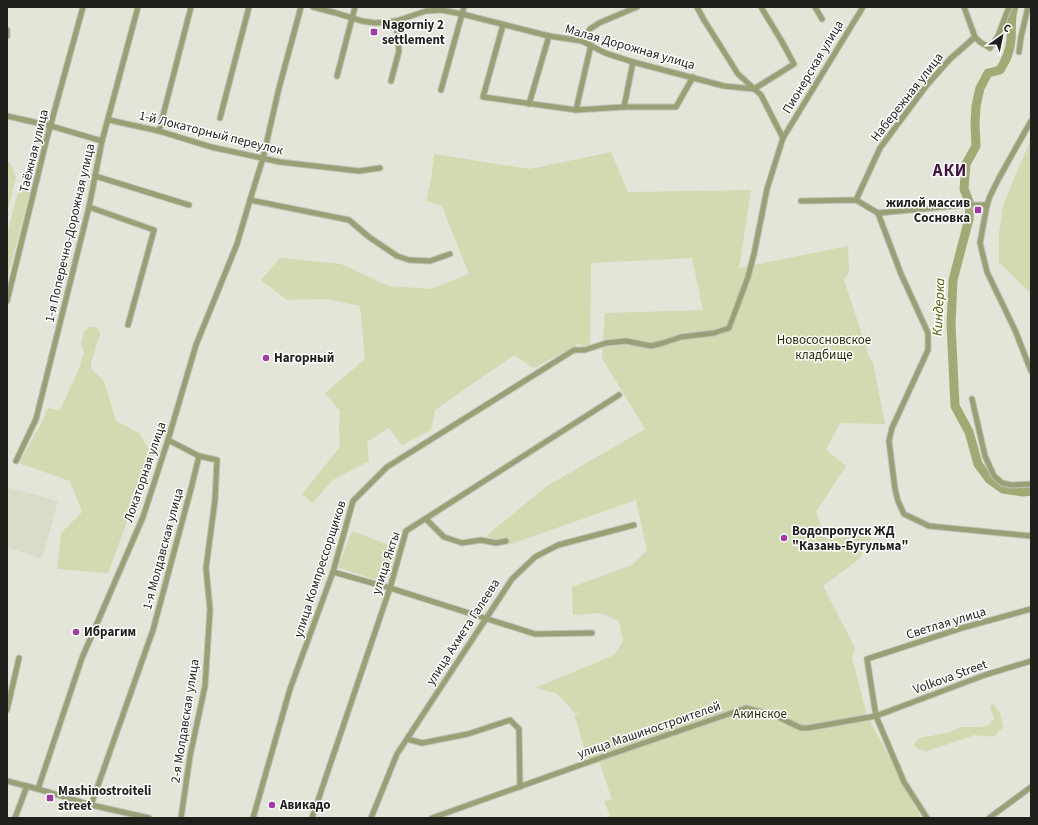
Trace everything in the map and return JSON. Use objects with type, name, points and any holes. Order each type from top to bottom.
[{"type":"street","name":"Таёжная улица","points":[[7,301],[83,7]]},
{"type":"street","name":"1-я Поперечно-Дорожная улица","points":[[16,461],[36,419],[89,207],[102,141],[138,7]]},
{"type":"street","points":[[160,131],[191,7]]},
{"type":"street","points":[[220,118],[248,7]]},
{"type":"street","name":"Локаторная улица","points":[[38,789],[82,658],[143,517],[168,440],[196,345],[237,244],[263,158],[279,88],[301,7]]},
{"type":"street","name":"Малая Дорожная улица","points":[[313,7],[369,23],[386,23],[426,11],[441,10],[549,36],[582,41],[605,53],[633,62],[724,86],[754,89]]},
{"type":"street","points":[[338,76],[355,7]]},
{"type":"street","points":[[441,90],[464,7]]},
{"type":"street","points":[[582,41],[590,29],[599,23],[637,7]]},
{"type":"street","points":[[697,7],[738,74],[761,95],[783,138]]},
{"type":"street","points":[[754,89],[794,64],[782,40],[761,7]]},
{"type":"street","points":[[815,7],[822,19]]},
{"type":"street","name":"Пионерская улица","points":[[606,343],[626,341],[652,346],[664,344],[681,337],[714,333],[729,328],[748,277],[767,189],[783,138],[863,7]]},
{"type":"street","points":[[964,7],[975,37],[990,48],[998,36],[1009,7]]},
{"type":"street","points":[[1019,52],[1028,7]]},
{"type":"street","points":[[392,81],[398,51],[396,21]]},
{"type":"street","points":[[503,25],[484,97],[576,110],[624,107],[676,107],[694,77]]},
{"type":"street","points":[[7,30],[7,36]]},
{"type":"street","points":[[530,104],[549,36]]},
{"type":"street","name":"Набережная улица","points":[[856,200],[880,148],[927,85],[950,59],[975,37]]},
{"type":"street","points":[[576,110],[591,46]]},
{"type":"street","points":[[624,107],[633,62]]},
{"type":"street","points":[[7,116],[51,126],[102,141]]},
{"type":"street","name":"1-й Локаторный переулок","points":[[108,120],[160,131],[211,147],[280,162],[359,171],[380,168]]},
{"type":"street","points":[[1031,121],[999,178],[986,205],[980,243],[988,272],[1015,330],[1031,371]]},
{"type":"street","points":[[95,176],[189,205]]},
{"type":"street","points":[[250,200],[349,220],[369,237],[397,256],[409,260],[430,261],[450,254]]},
{"type":"street","points":[[801,201],[856,200],[878,213],[965,205],[986,205]]},
{"type":"street","points":[[89,207],[154,230],[128,324]]},
{"type":"street","points":[[878,213],[901,274],[928,333],[928,350],[892,428],[889,441],[898,501],[904,514],[929,526],[1031,536]]},
{"type":"street","name":"улица Компрессорщиков","points":[[253,818],[290,689],[333,572],[353,500],[387,467],[574,350],[585,350],[606,343]]},
{"type":"street","name":"улица Якты","points":[[312,818],[390,588],[406,531],[619,396]]},
{"type":"street","points":[[972,399],[985,456],[994,476],[1002,483],[1012,485],[1031,484]]},
{"type":"street","points":[[168,440],[199,456]]},
{"type":"street","name":"2-я Молдавская улица","points":[[181,818],[190,756],[205,686],[210,610],[206,568],[215,500],[217,460],[199,456]]},
{"type":"street","name":"1-я Молдавская улица","points":[[91,805],[153,630],[199,456]]},
{"type":"street","points":[[426,519],[444,537],[462,543],[481,540],[496,543],[506,541]]},
{"type":"street","name":"улица Ахмета Галеева","points":[[372,818],[397,754],[512,579],[535,557],[558,545],[634,525]]},
{"type":"street","points":[[333,572],[390,588],[535,634],[592,633]]},
{"type":"street","name":"Светлая улица","points":[[876,716],[867,659],[962,628],[1031,609]]},
{"type":"street","points":[[7,710],[19,658]]},
{"type":"street","name":"Volkova Street","points":[[876,716],[985,675],[1031,661]]},
{"type":"street","name":"улица Машиностроителей","points":[[432,818],[746,708],[774,715],[801,728],[876,716]]},
{"type":"street","points":[[876,716],[904,782],[927,818]]},
{"type":"street","points":[[407,740],[422,743],[468,734],[510,720],[519,729],[520,787]]},
{"type":"street","points":[[7,782],[38,789],[91,805],[149,818]]},
{"type":"street","points":[[15,818],[27,786]]},
{"type":"street","points":[[989,818],[1031,787]]},
{"type":"shaded area","points":[[7,487],[58,501],[42,559],[7,547]]},
{"type":"green space","points":[[1031,140],[1031,294],[999,262],[999,233],[1003,206]]},
{"type":"green space","points":[[611,152],[628,192],[751,190],[739,268],[848,246],[849,272],[844,280],[869,356],[873,363],[885,424],[840,423],[826,450],[846,466],[816,512],[826,539],[868,535],[871,539],[858,560],[823,586],[855,648],[852,658],[867,715],[921,818],[607,818],[610,816],[604,801],[612,799],[599,761],[587,758],[574,717],[586,707],[576,714],[556,693],[535,688],[614,655],[623,641],[619,621],[601,613],[573,615],[572,587],[632,565],[647,550],[636,500],[511,544],[486,536],[547,486],[645,429],[602,358],[605,313],[703,310],[692,258],[591,263],[590,350],[579,344],[534,368],[514,355],[435,410],[431,430],[402,445],[389,428],[367,442],[369,461],[333,480],[312,503],[302,494],[340,447],[340,411],[325,393],[365,359],[360,306],[326,299],[287,300],[261,280],[280,258],[341,264],[389,286],[431,289],[469,274],[442,206],[426,201],[431,180],[434,154],[530,169]]},
{"type":"green space","points":[[7,162],[11,164],[16,177],[7,213]]},
{"type":"green space","points":[[25,181],[32,184],[7,280],[7,235],[17,196],[22,183]]},
{"type":"green space","points":[[90,327],[96,327],[100,334],[91,363],[91,369],[104,381],[116,421],[139,433],[152,455],[108,573],[57,569],[61,533],[82,512],[70,481],[19,463],[41,424],[48,408],[60,410],[78,371],[84,353],[81,344],[84,331]]},
{"type":"green space","points":[[352,531],[397,548],[386,581],[384,582],[339,568]]},
{"type":"green space","points":[[993,704],[1000,713],[1003,727],[993,737],[975,735],[927,751],[917,749],[914,744],[919,738],[951,732],[961,727],[987,726],[994,719],[990,706]]},
{"type":"waterway","name":"Киндерка","points":[[1014,7],[1010,48],[1007,56],[1000,70],[988,73],[980,88],[976,106],[976,146],[966,164],[964,189],[970,204],[969,219],[953,280],[951,324],[955,406],[969,432],[978,464],[989,479],[1003,489],[1023,492],[1031,491]]},
{"type":"place","name":"Nagorniy 2 settlement","points":[[374,32]]},
{"type":"place","name":"жилой массив Сосновка","points":[[978,210]]},
{"type":"place","name":"Нагорный","points":[[266,358]]},
{"type":"place","name":"Водопропуск ЖД \"Казань-Бугульма\"","points":[[784,538]]},
{"type":"place","name":"Ибрагим","points":[[76,632]]},
{"type":"place","name":"Mashinostroiteli street","points":[[50,798]]},
{"type":"place","name":"Авикадо","points":[[272,805]]},
{"type":"district","name":"АКИ","points":[[950,171]]},
{"type":"park label","name":"Новососновское кладбище","points":[[824,348]]},
{"type":"park label","name":"Акинское","points":[[760,714]]}]
